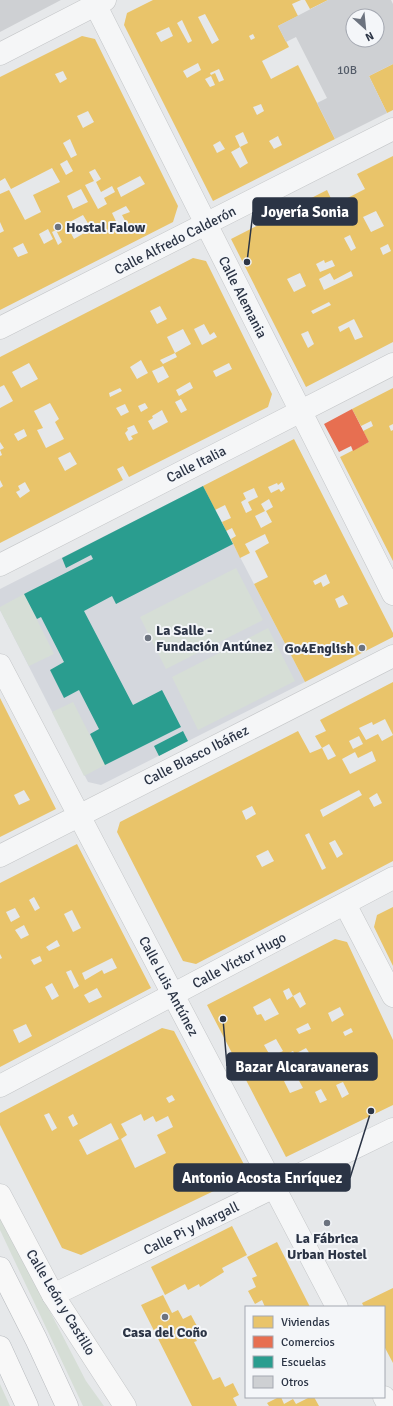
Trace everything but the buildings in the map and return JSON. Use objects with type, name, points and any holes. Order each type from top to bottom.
[{"type":"main road","name":"Calle León y Castillo","points":[[0,1195],[53,1295],[125,1406]]},
{"type":"main road","points":[[0,1268],[36,1339],[67,1406]]},
{"type":"main road","points":[[0,1347],[27,1406]]},
{"type":"street","points":[[0,54],[98,2]]},
{"type":"street","name":"Calle Alemania","points":[[98,2],[206,224],[393,594]]},
{"type":"street","name":"Calle Alfredo Calderón","points":[[0,328],[393,129]]},
{"type":"street","name":"Calle Italia","points":[[0,565],[393,364]]},
{"type":"street","name":"Calle Blasco Ibáñez","points":[[0,856],[393,656]]},
{"type":"street","name":"Calle Luis Antúnez","points":[[0,665],[336,1306]]},
{"type":"street","name":"Calle Víctor Hugo","points":[[0,1086],[393,878]]},
{"type":"street","points":[[345,904],[393,996]]},
{"type":"street","name":"Calle Pi y Margall","points":[[53,1295],[393,1129]]},
{"type":"shaded area","name":"La Salle - Fundación Antúnez","points":[[203,486],[305,682],[101,785],[88,782],[0,610],[0,589]]},
{"type":"shaded area","points":[[236,568],[263,620],[166,669],[140,617]]},
{"type":"shaded area","points":[[24,594],[54,654],[29,666],[0,610],[0,607]]},
{"type":"shaded area","points":[[268,628],[295,681],[198,730],[172,677]]},
{"type":"shaded area","points":[[73,702],[105,765],[84,776],[52,712]]},
{"type":"shaded area","points":[[0,1215],[86,1381],[104,1406],[83,1406],[0,1230]]},
{"type":"shaded area","points":[[0,1384],[10,1406],[0,1406]]},
{"type":"place","name":"Hostal Falow","points":[[58,227]]},
{"type":"place","name":"Joyería Sonia","points":[[247,262]]},
{"type":"place","name":"La Salle - Fundación Antúnez","points":[[148,638]]},
{"type":"place","name":"Go4English","points":[[362,648]]},
{"type":"place","name":"Bazar Alcaravaneras","points":[[223,1019]]},
{"type":"place","name":"Antonio Acosta Enríquez","points":[[371,1111]]},
{"type":"place","name":"La Fábrica Urban Hostel","points":[[327,1223]]},
{"type":"place","name":"Casa del Coño","points":[[165,1317]]}]
